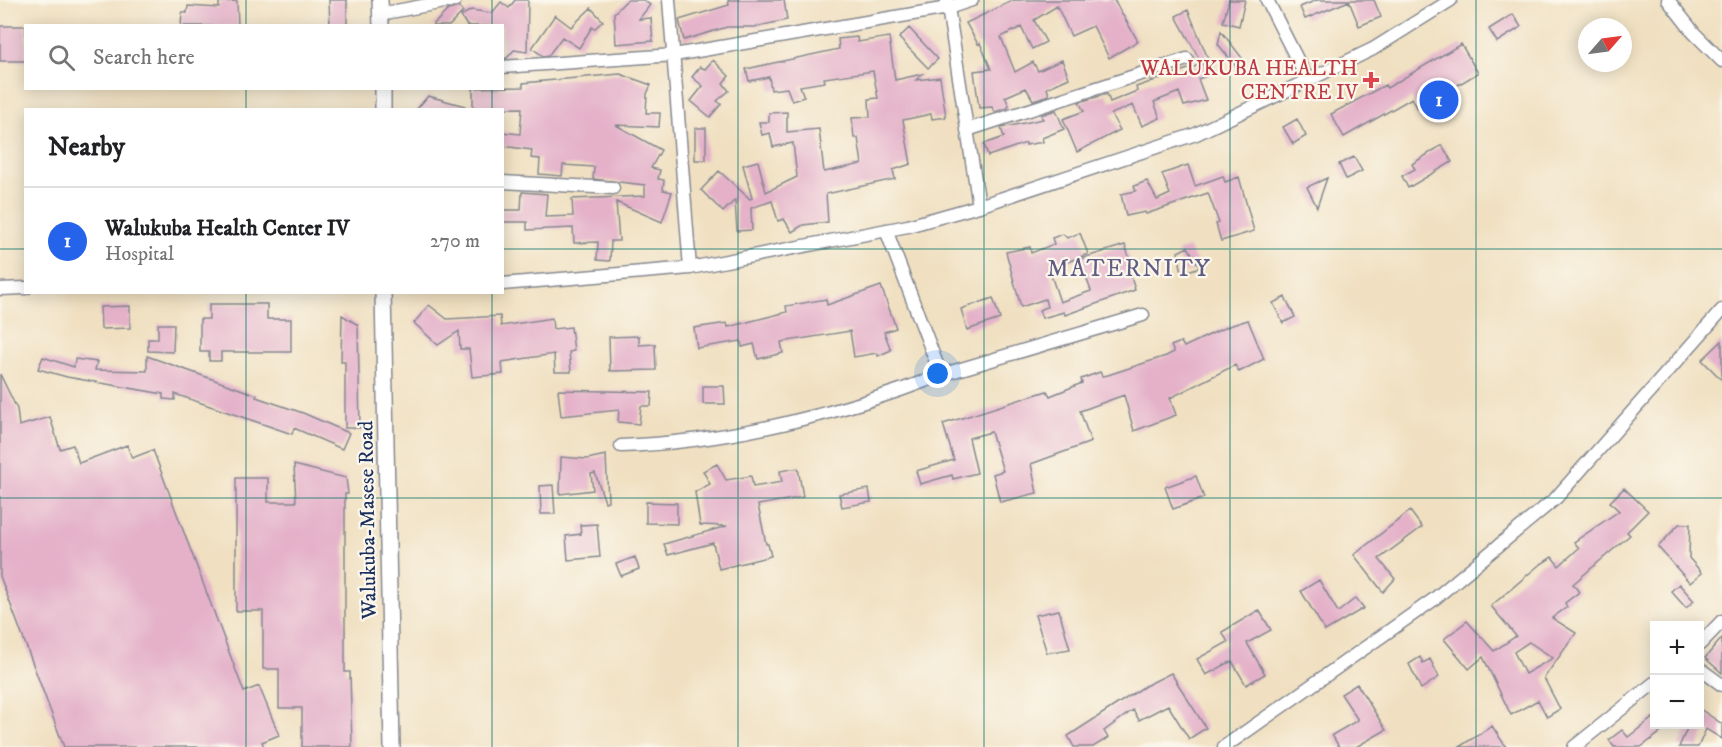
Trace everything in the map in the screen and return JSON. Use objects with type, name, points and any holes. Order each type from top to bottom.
[{"type":"street","points":[[380,13],[455,0]]},
{"type":"street","points":[[669,0],[690,268]]},
{"type":"street","points":[[504,67],[674,55],[972,0]]},
{"type":"street","points":[[1267,0],[1308,81]]},
{"type":"street","points":[[504,284],[690,268],[886,230],[978,206],[1196,134],[1372,49],[1451,0]]},
{"type":"street","points":[[1668,0],[1694,33],[1722,61]]},
{"type":"street","points":[[948,4],[978,206]]},
{"type":"street","points":[[967,130],[1187,59]]},
{"type":"street","points":[[383,90],[383,108]]},
{"type":"street","points":[[504,182],[613,188]]},
{"type":"street","points":[[886,230],[941,375]]},
{"type":"street","points":[[0,289],[24,288]]},
{"type":"street","name":"Walukuba-Masese Road","points":[[383,294],[392,747]]},
{"type":"street","points":[[1224,747],[1433,600],[1556,498],[1722,309]]},
{"type":"street","points":[[621,446],[662,444],[714,436],[836,411],[886,396],[941,375],[1143,315]]},
{"type":"street","points":[[1704,640],[1722,621]]},
{"type":"street","points":[[1704,672],[1722,686]]},
{"type":"street","points":[[1574,747],[1650,686]]},
{"type":"building","points":[[329,0],[347,0],[347,24],[330,24]]},
{"type":"building","points":[[515,0],[528,0],[527,52],[514,50],[504,59],[504,24],[466,24],[461,16],[471,10],[492,13],[501,2],[509,8]]},
{"type":"building","points":[[627,0],[643,0],[650,5],[639,19],[651,18],[653,41],[616,44],[614,13]]},
{"type":"building","points":[[728,0],[784,0],[787,20],[754,27],[727,27],[684,40],[679,20],[729,5]]},
{"type":"building","points":[[1014,0],[1114,0],[1138,41],[1109,58],[1093,26],[1071,36],[1057,6],[1034,20],[1046,42],[1032,49],[1021,27],[1001,37],[1015,72],[1033,62],[1038,71],[1062,60],[1069,78],[1047,88],[1049,95],[1033,100],[1026,88],[1005,97],[1008,108],[995,112],[992,107],[979,108],[974,71],[991,69],[980,43],[978,44],[966,23]]},
{"type":"building","points":[[1229,0],[1245,0],[1239,26],[1223,22]]},
{"type":"building","points":[[1317,0],[1374,0],[1381,17],[1359,26],[1349,1],[1305,19],[1300,7]]},
{"type":"building","points":[[237,1],[238,24],[181,24],[182,12],[187,13],[188,6],[219,8],[219,2]]},
{"type":"building","points":[[459,7],[463,12],[451,24],[434,24],[448,10]]},
{"type":"building","points":[[591,8],[603,21],[594,29],[592,27],[579,48],[562,37],[548,56],[543,56],[532,48],[555,15],[571,27]]},
{"type":"building","points":[[1188,10],[1214,73],[1198,79],[1206,100],[1184,106],[1179,92],[1154,102],[1160,118],[1142,126],[1133,105],[1111,114],[1120,130],[1077,152],[1063,119],[1084,111],[1079,102],[1107,94],[1110,102],[1137,91],[1136,87],[1202,64],[1176,16]]},
{"type":"building","points":[[1513,14],[1521,27],[1497,42],[1489,29]]},
{"type":"building","points":[[0,26],[24,26],[24,61],[0,61]]},
{"type":"building","points":[[909,28],[938,59],[928,68],[899,38]]},
{"type":"building","points":[[1221,31],[1246,63],[1238,69],[1218,44]]},
{"type":"building","points":[[857,37],[858,42],[889,37],[895,80],[922,74],[916,80],[940,77],[946,117],[932,119],[931,114],[903,120],[911,164],[893,170],[895,179],[826,194],[828,222],[803,225],[792,232],[784,219],[778,221],[772,201],[751,208],[752,230],[737,231],[735,200],[723,212],[701,190],[719,171],[750,199],[752,198],[743,165],[758,161],[766,192],[797,177],[793,143],[773,147],[770,133],[762,135],[759,122],[769,122],[769,113],[787,112],[787,132],[819,129],[824,172],[862,164],[858,138],[854,138],[852,118],[870,117],[869,99],[878,98],[873,71],[824,78],[825,82],[800,86],[804,97],[792,101],[787,88],[771,90],[769,77],[749,81],[746,69],[839,49],[838,39]]},
{"type":"building","points":[[1461,44],[1478,73],[1418,109],[1412,98],[1344,137],[1331,114],[1385,85],[1387,88]]},
{"type":"building","points":[[713,60],[729,76],[723,83],[729,91],[717,101],[721,104],[710,117],[691,101],[703,86],[692,77],[700,67],[705,69]]},
{"type":"building","points":[[620,74],[651,85],[647,94],[646,113],[660,113],[659,127],[616,125],[661,150],[651,168],[660,170],[658,179],[664,180],[663,190],[672,192],[662,222],[616,202],[619,241],[611,241],[610,261],[597,260],[598,242],[574,243],[573,228],[527,230],[527,222],[504,222],[504,210],[521,210],[522,192],[547,194],[545,217],[573,216],[572,199],[645,196],[645,185],[593,179],[594,167],[563,165],[562,176],[539,174],[540,159],[531,158],[532,150],[504,146],[504,132],[520,134],[522,108],[473,108],[473,90],[504,90],[504,87],[523,87],[523,83]]},
{"type":"building","points":[[428,96],[465,106],[464,108],[418,108]]},
{"type":"building","points":[[1056,110],[1064,129],[1042,138],[1043,142],[1026,145],[1026,143],[988,156],[984,144],[1004,137],[1001,128],[1043,119],[1041,115]]},
{"type":"building","points":[[1297,119],[1306,136],[1293,144],[1283,127]]},
{"type":"building","points":[[695,128],[706,128],[706,160],[695,160]]},
{"type":"building","points":[[1442,145],[1452,162],[1408,188],[1402,176],[1415,169],[1412,164]]},
{"type":"building","points":[[1354,157],[1362,171],[1346,179],[1339,164]]},
{"type":"building","points":[[1188,165],[1195,186],[1223,176],[1225,182],[1239,177],[1254,231],[1221,241],[1216,224],[1219,223],[1208,193],[1146,214],[1145,212],[1126,216],[1121,194],[1136,191],[1134,186],[1147,181],[1157,200],[1170,194],[1162,174]]},
{"type":"building","points":[[1327,178],[1317,207],[1307,187]]},
{"type":"building","points":[[1080,233],[1088,254],[1049,269],[1060,302],[1091,291],[1080,259],[1125,245],[1131,263],[1127,264],[1135,290],[1065,315],[1064,312],[1042,318],[1039,310],[1047,307],[1045,299],[1021,307],[1006,252],[1030,247],[1031,253],[1054,244],[1052,238],[1063,234],[1067,238]]},
{"type":"building","points":[[1188,247],[1200,267],[1182,273],[1178,252]]},
{"type":"building","points":[[881,286],[896,328],[884,332],[891,350],[878,356],[877,353],[854,357],[850,331],[781,342],[783,353],[758,359],[754,344],[742,347],[741,341],[697,348],[694,328],[727,323],[728,327],[787,312],[786,306],[826,299],[827,305]]},
{"type":"building","points":[[1285,297],[1295,317],[1283,323],[1273,303]]},
{"type":"building","points":[[993,298],[1000,319],[967,330],[961,309]]},
{"type":"building","points":[[209,304],[267,304],[267,319],[291,319],[291,352],[221,352],[221,361],[209,361],[209,352],[200,352],[200,319],[209,319]]},
{"type":"building","points":[[429,305],[447,319],[500,316],[501,326],[552,318],[553,329],[571,327],[574,351],[569,352],[571,372],[555,372],[554,354],[502,362],[503,374],[472,377],[469,349],[460,349],[459,331],[438,345],[414,323]]},
{"type":"building","points":[[130,306],[130,328],[101,329],[100,307]]},
{"type":"building","points":[[342,315],[358,325],[360,428],[345,428],[345,362],[341,362]]},
{"type":"building","points":[[1248,320],[1264,359],[1239,372],[1235,365],[1170,398],[1176,415],[1134,431],[1124,395],[1080,411],[1091,442],[1031,464],[1037,493],[1000,502],[993,474],[1003,471],[991,432],[969,438],[977,473],[953,479],[952,475],[920,484],[916,471],[954,460],[943,424],[1047,391],[1050,396],[1082,383],[1081,379],[1100,372],[1102,376],[1108,375],[1166,356],[1174,352],[1171,346],[1181,342],[1184,347],[1226,327]]},
{"type":"building","points":[[158,324],[174,324],[173,352],[148,351],[148,339],[158,339]]},
{"type":"building","points":[[639,336],[639,345],[655,344],[656,370],[610,371],[609,337]]},
{"type":"building","points":[[1722,341],[1722,380],[1702,360]]},
{"type":"building","points":[[147,356],[257,395],[256,397],[303,413],[349,433],[342,449],[294,428],[292,434],[175,394],[175,400],[163,399],[163,394],[67,377],[38,369],[43,357],[74,367],[75,359],[97,362],[95,370],[147,371]]},
{"type":"building","points":[[0,374],[17,409],[19,426],[50,417],[60,449],[73,445],[79,463],[127,445],[132,458],[153,450],[244,692],[259,686],[279,735],[262,742],[264,747],[64,747],[0,576]]},
{"type":"building","points":[[703,386],[724,386],[725,404],[703,404]]},
{"type":"building","points":[[558,390],[652,392],[651,406],[641,406],[639,424],[618,422],[619,410],[561,416]]},
{"type":"building","points":[[606,455],[608,501],[605,502],[595,473],[591,474],[593,490],[560,494],[561,457],[587,459]]},
{"type":"building","points":[[717,464],[726,480],[751,476],[753,487],[782,482],[780,471],[798,468],[803,497],[758,505],[766,544],[768,544],[771,556],[719,569],[713,543],[668,555],[664,544],[727,526],[700,525],[695,492],[710,484],[703,471]]},
{"type":"building","points":[[294,465],[346,478],[348,494],[345,494],[345,672],[350,672],[352,747],[302,747],[302,708],[279,708],[279,669],[263,669],[263,611],[236,611],[236,478],[268,478],[268,502],[296,502]]},
{"type":"building","points":[[1196,476],[1204,498],[1173,509],[1165,487]]},
{"type":"building","points":[[553,485],[555,514],[541,514],[540,486]]},
{"type":"building","points":[[1624,488],[1648,511],[1627,532],[1630,535],[1573,584],[1579,592],[1565,603],[1567,607],[1552,618],[1576,633],[1544,678],[1560,709],[1547,717],[1538,700],[1511,715],[1483,657],[1469,669],[1444,639],[1467,621],[1494,651],[1516,636],[1491,606],[1552,557],[1559,566],[1579,548],[1574,542],[1619,511],[1610,502]],"holes":[[[1529,642],[1553,658],[1525,674],[1514,652]]]},
{"type":"building","points":[[869,489],[871,502],[842,507],[839,494]]},
{"type":"building","points":[[646,502],[677,503],[677,524],[646,523]]},
{"type":"building","points":[[1410,511],[1422,527],[1379,559],[1395,579],[1383,592],[1354,555]]},
{"type":"building","points":[[597,524],[600,557],[568,560],[566,536],[581,534],[580,525]]},
{"type":"building","points":[[1679,524],[1690,524],[1689,558],[1702,573],[1690,583],[1658,547]]},
{"type":"building","points":[[635,557],[639,569],[621,576],[616,564]]},
{"type":"building","points":[[1319,580],[1338,612],[1356,598],[1364,608],[1325,631],[1301,591]]},
{"type":"building","points":[[1679,584],[1694,601],[1686,608],[1671,591]]},
{"type":"building","points":[[1059,610],[1070,649],[1047,653],[1035,615]]},
{"type":"building","points":[[1259,610],[1271,630],[1247,643],[1265,674],[1246,685],[1232,661],[1206,675],[1197,659],[1228,642],[1222,632]]},
{"type":"building","points":[[1722,638],[1722,673],[1705,658]]},
{"type":"building","points":[[1420,657],[1423,663],[1430,659],[1439,677],[1421,689],[1409,664]]},
{"type":"building","points":[[1171,673],[1206,728],[1189,739],[1168,705],[1139,720],[1133,710],[1104,731],[1108,738],[1093,747],[1074,747],[1068,736],[1145,686]]},
{"type":"building","points":[[1357,684],[1386,730],[1356,747],[1339,747],[1332,735],[1358,720],[1341,694]]},
{"type":"building","points":[[1704,712],[1722,724],[1722,739],[1706,729],[1698,747],[1679,747],[1687,729],[1704,729]]},
{"type":"building","points":[[1650,720],[1650,729],[1665,729],[1641,747],[1614,747],[1609,740],[1622,730],[1628,737]]},
{"type":"building","points":[[1492,726],[1506,747],[1459,747]]},
{"type":"place","name":"WALUKUBA HEALTH CENTRE IV","points":[[1371,80]]},
{"type":"place","name":"Walukuba Health Center IV","points":[[1439,100]]},
{"type":"district","name":"MATERNITY","points":[[1129,268]]}]
